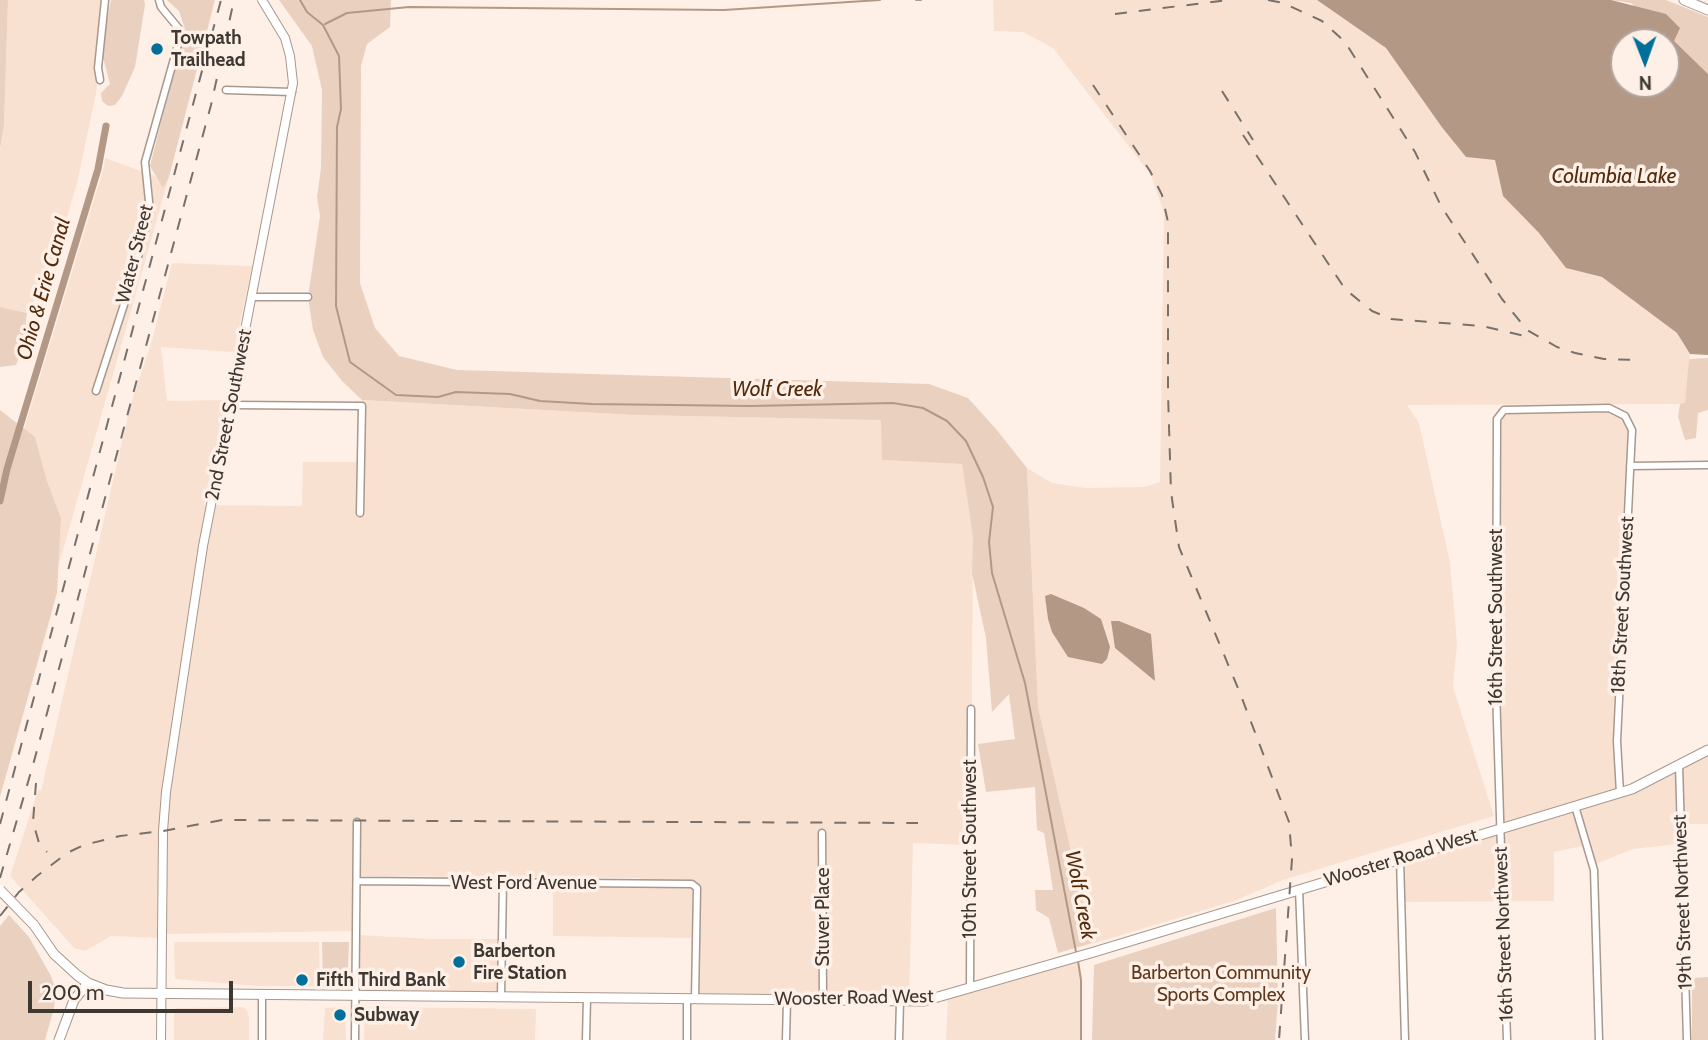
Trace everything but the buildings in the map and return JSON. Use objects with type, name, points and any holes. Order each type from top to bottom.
[{"type":"main road","points":[[1684,0],[1708,10]]},
{"type":"main road","name":"Wooster Road West","points":[[88,983],[123,993],[162,994],[930,1000],[1620,793],[1638,787],[1708,750]]},
{"type":"main road","points":[[0,890],[34,925],[65,965],[88,983],[74,1000],[59,1040]]},
{"type":"street","points":[[100,80],[98,68],[105,0]]},
{"type":"street","name":"Water Street","points":[[96,391],[131,283],[150,211],[145,162],[179,41],[180,30],[159,0]]},
{"type":"street","name":"2nd Street Southwest","points":[[161,1040],[166,792],[203,546],[292,92],[290,56],[285,38],[261,0]]},
{"type":"street","points":[[226,90],[292,92]]},
{"type":"street","points":[[252,297],[308,297]]},
{"type":"street","points":[[231,405],[362,405],[360,513]]},
{"type":"street","name":"16th Street Southwest","points":[[1500,828],[1496,690],[1497,416],[1504,410],[1604,408],[1615,410],[1627,418]]},
{"type":"street","name":"18th Street Southwest","points":[[1620,793],[1617,741],[1632,430],[1627,418]]},
{"type":"street","points":[[1630,466],[1708,465]]},
{"type":"street","name":"10th Street Southwest","points":[[970,988],[971,709]]},
{"type":"street","name":"19th Street Northwest","points":[[1679,765],[1687,1040]]},
{"type":"street","points":[[1575,806],[1594,870],[1598,1040]]},
{"type":"street","points":[[355,1040],[357,822]]},
{"type":"street","name":"16th Street Northwest","points":[[1500,828],[1507,1040]]},
{"type":"street","name":"Stuver Place","points":[[822,833],[823,1000]]},
{"type":"street","points":[[1399,858],[1405,1040]]},
{"type":"street","name":"West Ford Avenue","points":[[357,881],[692,884],[696,888],[691,999]]},
{"type":"street","points":[[501,998],[503,882]]},
{"type":"street","points":[[1299,889],[1305,1040]]},
{"type":"street","points":[[262,995],[262,1040]]},
{"type":"street","points":[[586,1040],[587,998]]},
{"type":"street","points":[[687,1040],[691,999]]},
{"type":"street","points":[[786,1040],[787,1000]]},
{"type":"street","points":[[899,1040],[900,1001]]},
{"type":"shaded area","points":[[8,0],[105,0],[96,94],[77,183],[60,242],[44,283],[27,313],[0,307],[0,151],[4,125]]},
{"type":"shaded area","points":[[993,0],[1317,0],[1386,48],[1441,126],[1495,160],[1503,196],[1539,233],[1566,268],[1602,277],[1677,333],[1690,354],[1685,404],[1407,405],[1419,423],[1450,562],[1457,644],[1453,687],[1494,816],[1283,880],[1234,901],[1092,944],[1038,707],[1027,468],[1052,483],[1085,488],[1144,487],[1160,482],[1164,213],[1151,175],[1053,48],[1023,32],[994,31]]},
{"type":"shaded area","points":[[105,158],[155,176],[163,187],[169,177],[58,568],[61,518],[35,437],[24,429]]},
{"type":"shaded area","points":[[172,263],[252,266],[234,352],[161,347],[167,401],[225,400],[204,505],[302,506],[303,462],[361,462],[362,400],[635,415],[882,420],[882,460],[962,464],[973,538],[971,845],[913,843],[909,1001],[695,999],[694,886],[641,883],[640,878],[358,876],[357,931],[166,934],[165,825],[159,825],[159,938],[111,936],[85,951],[74,948],[10,876],[38,790],[41,791],[131,403],[151,344]]},
{"type":"shaded area","points":[[1609,408],[1630,423],[1617,741],[1620,793],[1575,806],[1587,845],[1554,852],[1554,901],[1401,902],[1400,858],[1500,827],[1499,413]]},
{"type":"shaded area","points":[[1708,752],[1708,824],[1684,824],[1682,766]]},
{"type":"shaded area","points":[[1677,769],[1677,844],[1633,849],[1596,864],[1578,808]]},
{"type":"shaded area","points":[[553,886],[692,888],[693,938],[553,936]]},
{"type":"shaded area","points":[[359,935],[502,939],[501,997],[356,996]]},
{"type":"shaded area","points":[[174,942],[319,942],[320,986],[256,986],[175,979]]},
{"type":"shaded area","points":[[1076,957],[1081,980],[1080,1040],[946,1040],[948,995]]},
{"type":"shaded area","points":[[243,1007],[249,1017],[249,1040],[174,1040],[176,1008]]},
{"type":"shaded area","points":[[345,1007],[346,1040],[323,1040],[325,1008]]},
{"type":"shaded area","points":[[365,1007],[536,1009],[535,1040],[364,1040]]},
{"type":"green space","points":[[0,0],[8,0],[4,125],[0,149]]},
{"type":"green space","points":[[111,0],[144,0],[145,5],[135,67],[122,96],[115,105],[108,106],[102,101],[101,93],[110,84],[103,57]]},
{"type":"green space","points":[[167,0],[215,0],[169,177],[163,188],[150,166],[185,29],[179,11]]},
{"type":"green space","points":[[279,0],[391,0],[390,27],[367,44],[361,66],[360,283],[375,328],[399,356],[457,370],[929,384],[968,398],[996,429],[1027,468],[1038,707],[1092,943],[1058,953],[1049,918],[1036,910],[1035,890],[1053,890],[1044,833],[1037,830],[1035,787],[986,792],[978,744],[1015,739],[1009,694],[992,712],[986,638],[972,573],[973,538],[962,464],[882,460],[881,420],[635,415],[362,400],[323,357],[313,330],[308,297],[320,216],[317,197],[321,168],[322,90],[312,46]]},
{"type":"green space","points":[[1611,0],[1666,0],[1708,17],[1708,74],[1680,48],[1680,28],[1658,28],[1631,3]]},
{"type":"green space","points":[[0,307],[27,313],[22,350],[16,365],[0,367]]},
{"type":"green space","points":[[1708,358],[1708,410],[1698,413],[1696,438],[1685,440],[1678,416],[1680,404],[1685,403],[1689,359]]},
{"type":"green space","points":[[0,410],[35,437],[61,518],[57,593],[0,797]]},
{"type":"green space","name":"Barberton Community Sports Complex","points":[[1276,908],[1278,1000],[1275,1040],[1092,1040],[1094,965]]},
{"type":"green space","points":[[9,915],[29,937],[51,976],[56,991],[45,1040],[0,1040],[0,926]]},
{"type":"green space","points":[[322,942],[349,942],[347,988],[323,987]]},
{"type":"green space","points":[[1708,977],[1708,1040],[1692,1040],[1692,978]]},
{"type":"water","name":"Columbia Lake","points":[[1317,0],[1611,0],[1666,14],[1680,28],[1610,28],[1610,98],[1680,98],[1680,47],[1708,74],[1708,355],[1690,354],[1677,333],[1602,277],[1566,268],[1539,233],[1503,196],[1495,160],[1466,157],[1386,48]]},
{"type":"water","points":[[1051,594],[1084,608],[1101,619],[1110,647],[1107,659],[1102,664],[1068,657],[1052,632],[1048,619],[1045,596]]},
{"type":"water","points":[[1111,621],[1119,621],[1151,634],[1155,681],[1115,648]]},
{"type":"waterway","name":"Wolf Creek","points":[[300,0],[307,12],[323,25],[339,56],[341,109],[337,127],[336,306],[350,362],[396,395],[438,397],[456,392],[510,394],[540,401],[592,404],[751,406],[893,403],[923,408],[947,421],[966,441],[983,477],[993,507],[989,542],[992,573],[1025,683],[1076,952]]},
{"type":"waterway","points":[[325,24],[347,13],[409,7],[724,10],[880,0]]},
{"type":"waterway","points":[[916,0],[921,0]]},
{"type":"waterway","name":"Ohio & Erie Canal","points":[[0,501],[7,469],[98,169],[106,126]]},
{"type":"waterway","name":"Wolf Creek","points":[[1078,961],[1081,980],[1081,1040]]},
{"type":"railway","points":[[0,824],[221,0]]},
{"type":"railway","points":[[0,878],[211,105],[234,0]]},
{"type":"railway","points":[[1115,14],[1228,0]]},
{"type":"railway","points":[[1268,0],[1283,3],[1322,21],[1345,42],[1415,152],[1441,206],[1502,299],[1527,330],[1557,347],[1575,353],[1604,359],[1639,360]]},
{"type":"railway","points":[[1093,85],[1150,171],[1162,195],[1168,222],[1171,492],[1179,547],[1240,693],[1289,822],[1292,859],[1279,1040]]},
{"type":"railway","points":[[1222,91],[1253,140]]},
{"type":"railway","points":[[1243,135],[1345,289],[1372,311],[1391,319],[1482,326],[1533,338]]},
{"type":"railway","points":[[36,783],[33,822],[39,843],[47,852]]},
{"type":"railway","points":[[0,916],[19,892],[37,876],[67,853],[84,845],[120,836],[222,820],[918,823]]},
{"type":"place","name":"Towpath Trailhead","points":[[157,49]]},
{"type":"place","name":"Barberton Fire Station","points":[[459,962]]},
{"type":"place","name":"Fifth Third Bank","points":[[302,980]]},
{"type":"place","name":"Subway","points":[[340,1015]]}]
